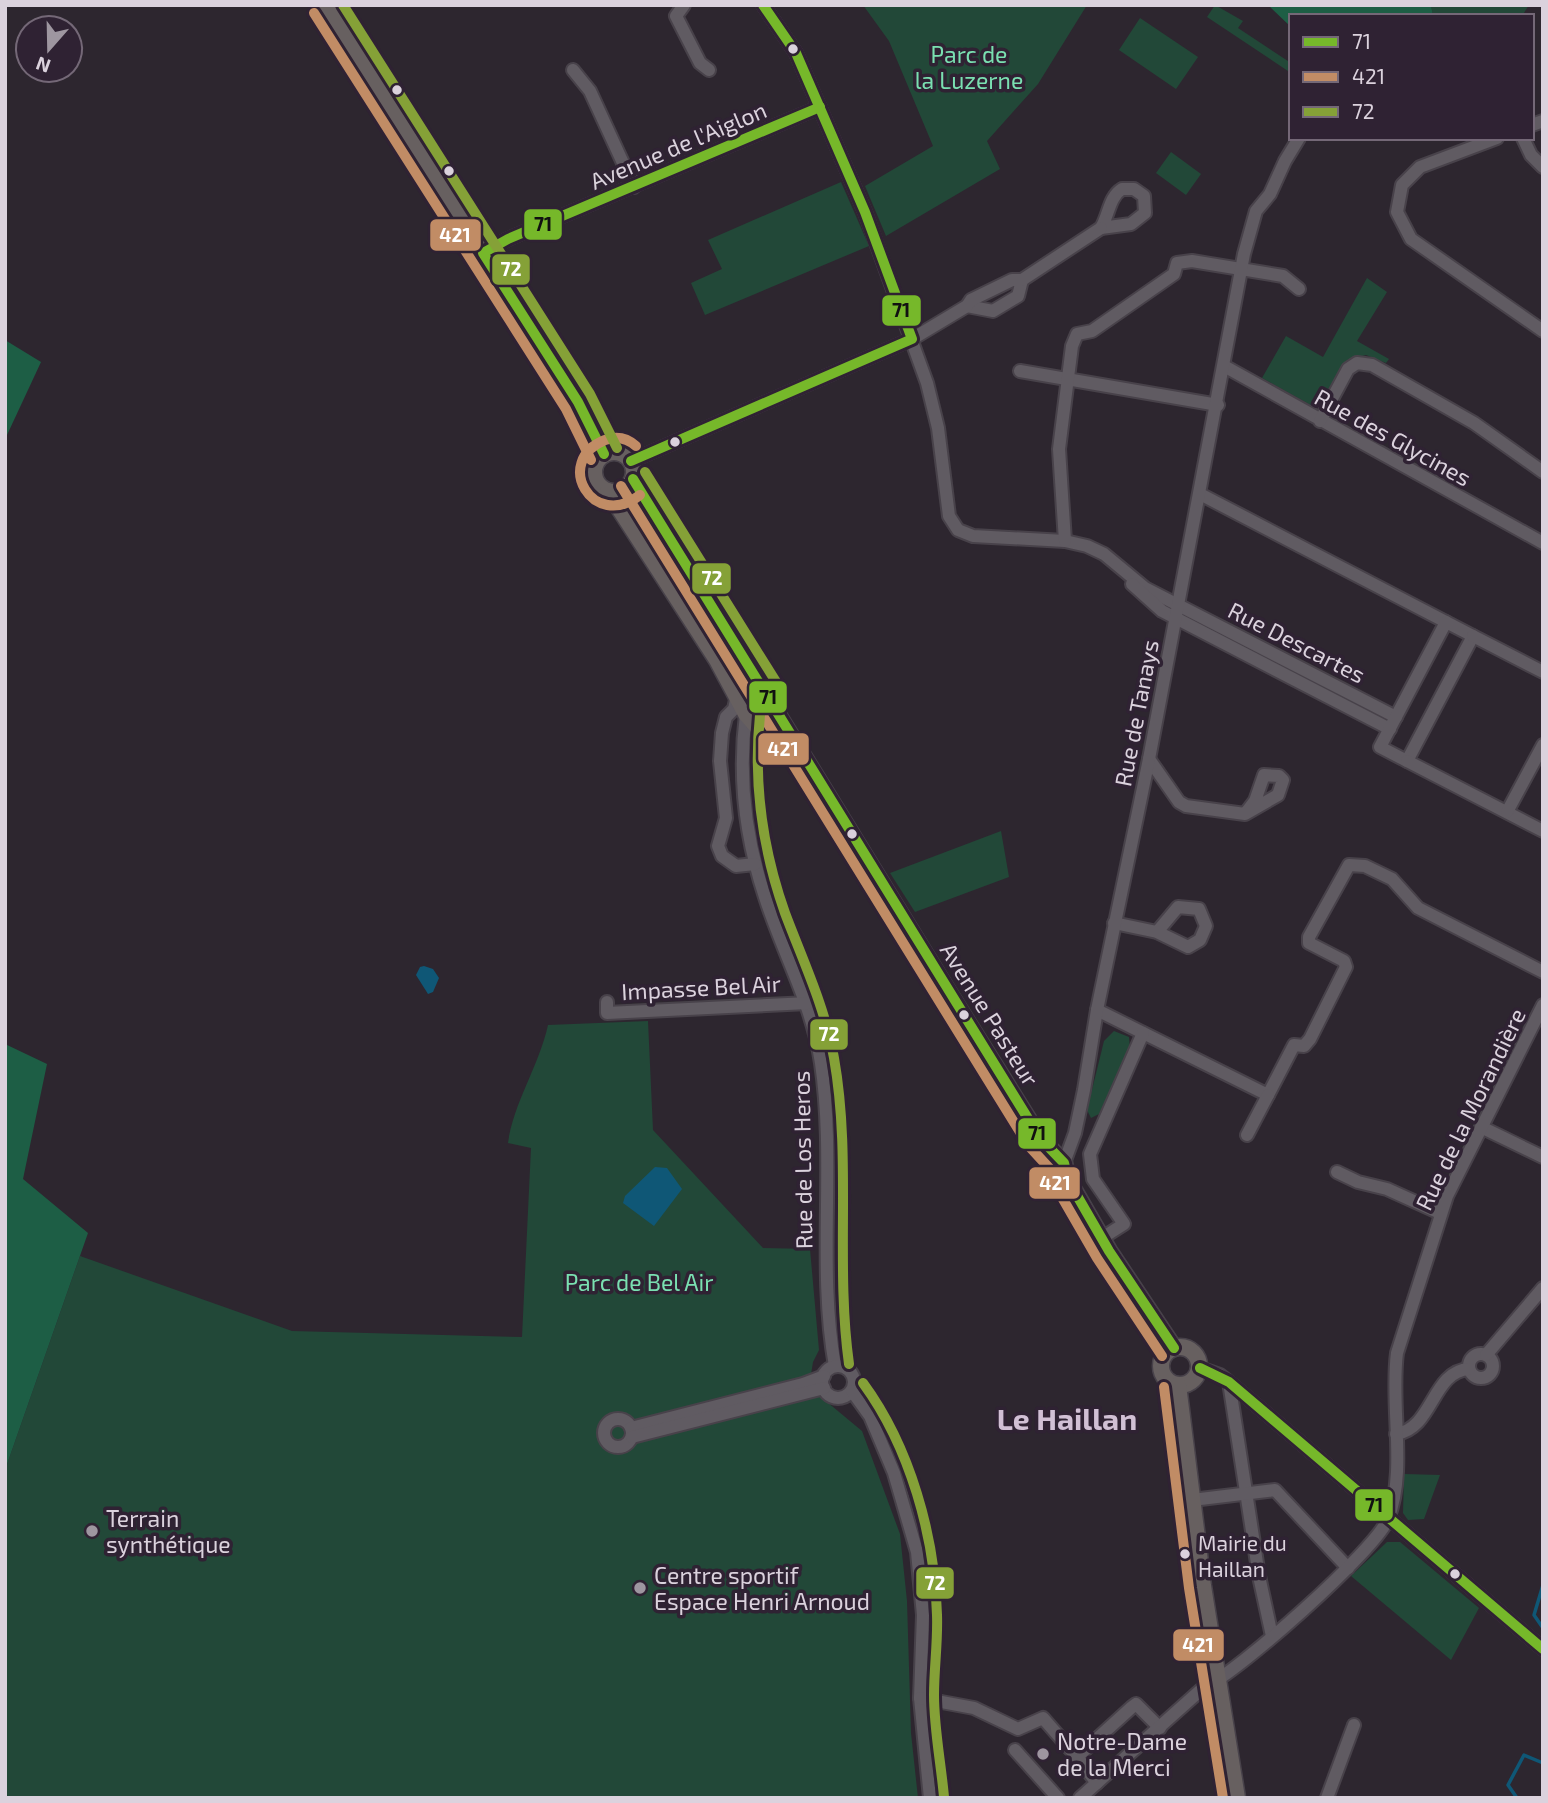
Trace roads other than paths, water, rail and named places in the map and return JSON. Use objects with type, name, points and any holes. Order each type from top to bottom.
[{"type":"main road","points":[[326,5],[578,402],[604,454]]},
{"type":"main road","points":[[631,461],[618,452],[604,454],[597,461],[594,473],[598,484],[608,491],[664,574],[746,713],[766,734],[790,738]]},
{"type":"main road","name":"Avenue Pasteur","points":[[631,461],[633,479],[786,724],[790,738],[1040,1138],[1064,1163],[1068,1180],[1102,1238],[1174,1348]]},
{"type":"main road","points":[[608,491],[623,491],[633,479]]},
{"type":"main road","points":[[1174,1348],[1192,1351],[1200,1368],[1195,1379],[1178,1385],[1167,1380],[1161,1368],[1164,1356],[1174,1348]]},
{"type":"main road","points":[[1178,1385],[1192,1500],[1237,1798]]},
{"type":"street","points":[[684,5],[676,16],[700,63],[709,70]]},
{"type":"street","points":[[763,5],[796,53],[865,212],[912,339],[938,428],[949,516],[958,530],[973,536],[1065,541],[1087,546],[1117,565]]},
{"type":"street","points":[[573,69],[590,91],[634,187]]},
{"type":"street","name":"Avenue de l'Aiglon","points":[[484,253],[508,239],[820,107]]},
{"type":"street","name":"Rue de Tanays","points":[[1064,1163],[1075,1133],[1242,269],[1256,211],[1270,194],[1298,140]]},
{"type":"street","points":[[1492,140],[1420,167],[1402,186],[1397,212],[1411,239],[1543,331]]},
{"type":"street","points":[[1524,140],[1531,155],[1543,167]]},
{"type":"street","points":[[631,461],[912,339],[967,306],[971,300],[1012,280],[1022,280],[1101,228]]},
{"type":"street","points":[[1065,541],[1059,449],[1067,379],[1077,334],[1092,331],[1174,274],[1177,263],[1192,261],[1283,276],[1299,289]]},
{"type":"street","points":[[967,306],[993,310],[1018,296],[1022,280]]},
{"type":"street","points":[[1320,421],[1348,369],[1357,363],[1372,365],[1474,423],[1543,472]]},
{"type":"street","name":"Rue des Glycines","points":[[1224,366],[1543,544]]},
{"type":"street","points":[[1020,371],[1217,405]]},
{"type":"street","points":[[1200,494],[1543,672]]},
{"type":"street","name":"Rue Descartes","points":[[1117,565],[1145,588],[1393,723]]},
{"type":"street","name":"Rue Descartes","points":[[1117,565],[1151,603],[1175,618],[1393,723]]},
{"type":"street","points":[[1446,622],[1380,747],[1543,831]]},
{"type":"street","points":[[1407,761],[1473,636]]},
{"type":"street","points":[[755,864],[736,866],[727,862],[718,846],[727,810],[720,761],[722,733],[726,717],[734,709],[736,694],[745,682],[766,692]]},
{"type":"street","name":"Rue de Los Heros","points":[[746,713],[741,751],[741,782],[755,864],[765,899],[808,1003],[820,1056],[826,1107],[827,1323],[835,1366]]},
{"type":"street","points":[[741,751],[747,743],[766,734]]},
{"type":"street","points":[[1507,812],[1543,745]]},
{"type":"street","points":[[1149,759],[1179,802],[1186,806],[1245,814]]},
{"type":"street","points":[[1247,1135],[1294,1045],[1304,1045],[1310,1039],[1346,967],[1344,961],[1309,943],[1349,865],[1364,866],[1392,879],[1419,908],[1543,971]]},
{"type":"street","points":[[1114,923],[1157,932]]},
{"type":"street","name":"Impasse Bel Air","points":[[607,1002],[607,1013],[808,1003]]},
{"type":"street","name":"Rue de la Morandière","points":[[1388,1519],[1395,1487],[1394,1376],[1397,1353],[1440,1213],[1543,1005]]},
{"type":"street","points":[[1097,1010],[1268,1095]]},
{"type":"street","points":[[1102,1238],[1124,1224],[1093,1180],[1090,1154],[1143,1033]]},
{"type":"street","points":[[1481,1127],[1543,1157]]},
{"type":"street","points":[[1337,1172],[1358,1182],[1387,1189],[1440,1213]]},
{"type":"street","points":[[1469,1369],[1474,1356],[1486,1355],[1543,1288]]},
{"type":"street","points":[[1469,1369],[1478,1378],[1489,1375],[1492,1364],[1486,1355]]},
{"type":"street","points":[[632,1433],[824,1382],[835,1366],[850,1370],[855,1380],[852,1391],[844,1397],[835,1397],[824,1382]]},
{"type":"street","points":[[1200,1368],[1220,1375],[1229,1382],[1388,1519],[1490,1601],[1543,1649]]},
{"type":"street","points":[[1396,1434],[1418,1425],[1434,1395],[1456,1371],[1469,1369]]},
{"type":"street","points":[[1229,1382],[1272,1636]]},
{"type":"street","points":[[852,1391],[870,1416],[909,1517],[918,1562],[923,1615],[920,1698],[930,1798]]},
{"type":"street","points":[[1192,1500],[1275,1490],[1348,1568]]},
{"type":"street","points":[[1080,1798],[1203,1688],[1220,1681],[1348,1568],[1381,1533],[1388,1519]]},
{"type":"street","points":[[920,1698],[974,1708],[1018,1728],[1043,1718],[1097,1783]]},
{"type":"street","points":[[1077,1756],[1136,1704],[1160,1728]]},
{"type":"street","points":[[1327,1798],[1338,1761],[1354,1725]]},
{"type":"street","points":[[1015,1750],[1058,1798]]},
{"type":"water","points":[[420,967],[433,969],[439,978],[433,992],[428,994],[416,975]]},
{"type":"water","points":[[655,1167],[667,1168],[682,1189],[654,1226],[623,1203],[625,1196]]},
{"type":"waterway","points":[[1543,1585],[1534,1615],[1543,1628]]},
{"type":"waterway","points":[[1517,1798],[1508,1785],[1524,1755],[1543,1763]]},
{"type":"place","name":"Terrain synthétique","points":[[92,1531]]},
{"type":"place","name":"Mairie du Haillan","points":[[1185,1554]]},
{"type":"place","name":"Centre sportif Espace Henri Arnoud","points":[[640,1588]]},
{"type":"place","name":"Notre-Dame de la Merci","points":[[1043,1754]]},
{"type":"district","name":"Le Haillan","points":[[1067,1418]]},
{"type":"park label","name":"Parc de la Luzerne","points":[[969,67]]},
{"type":"park label","name":"Parc de Bel Air","points":[[639,1282]]}]
